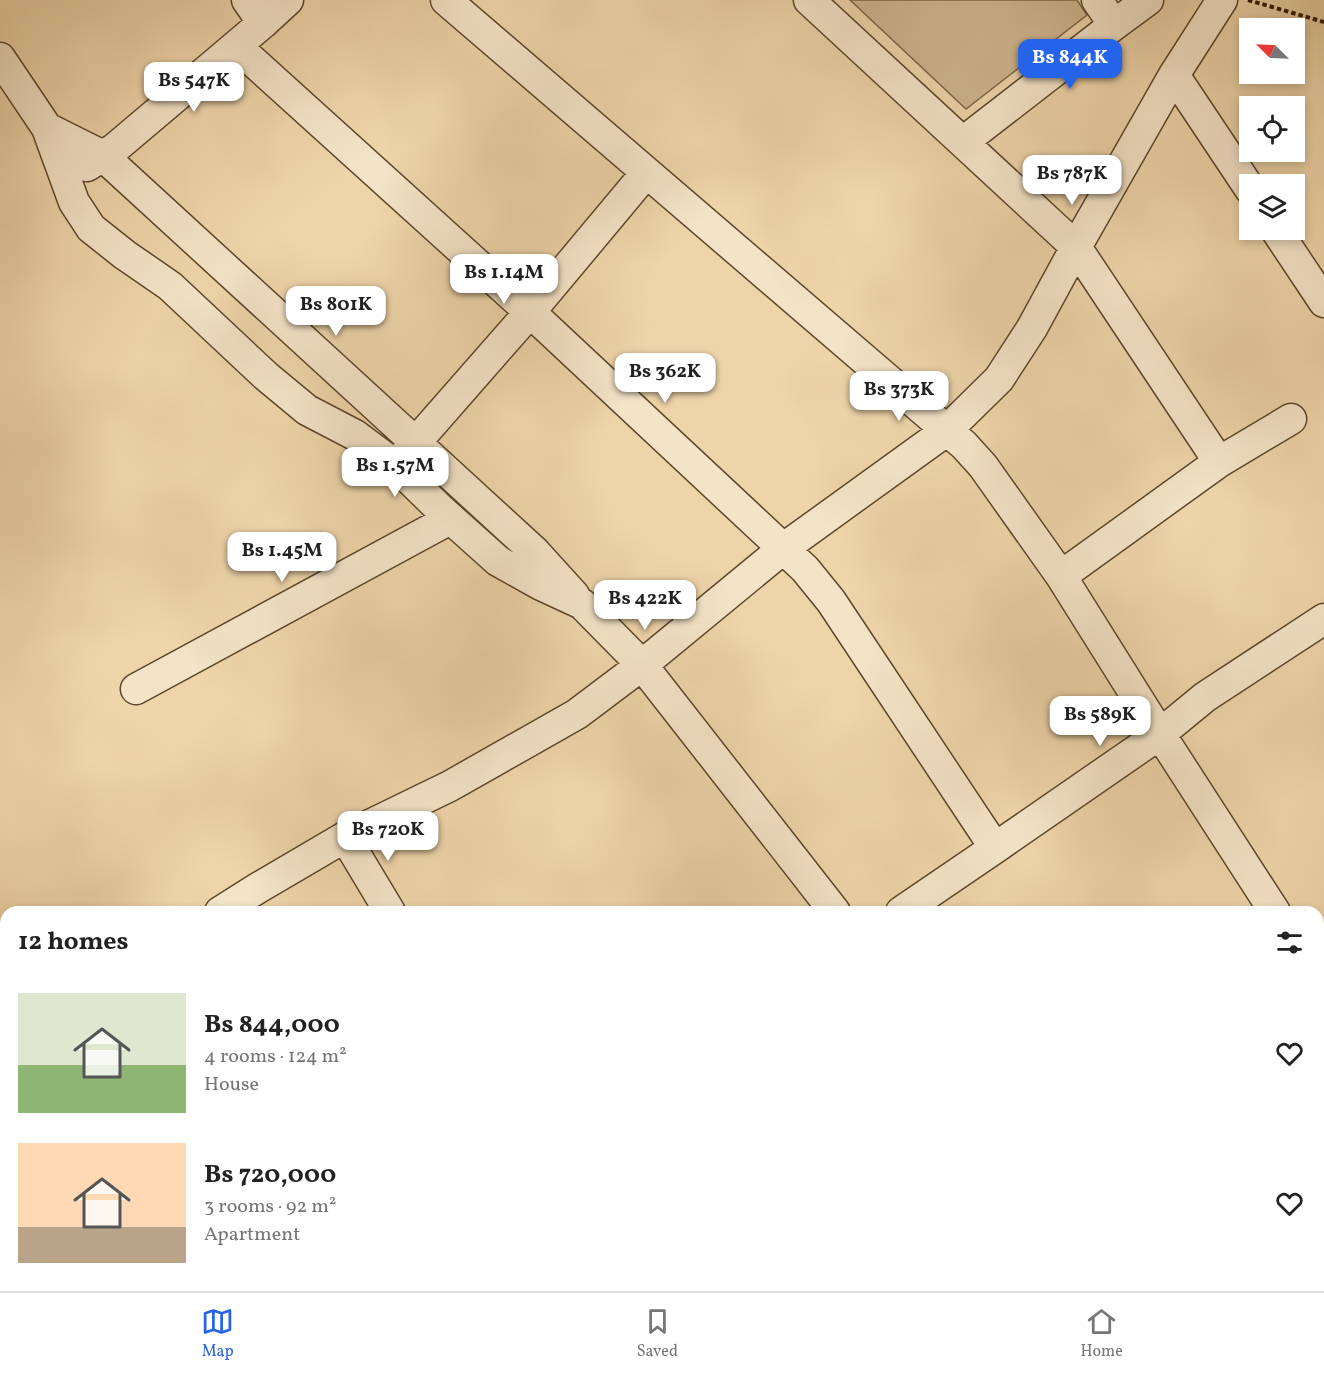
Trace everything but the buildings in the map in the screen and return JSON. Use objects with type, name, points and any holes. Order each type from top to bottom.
[{"type":"street","points":[[65,177],[92,164],[114,149],[236,46],[255,12],[288,0]]},
{"type":"street","points":[[446,0],[964,446],[983,466],[1061,576],[1271,906]]},
{"type":"street","points":[[809,0],[1076,248],[1219,462]]},
{"type":"street","points":[[1097,0],[1114,25]]},
{"type":"street","points":[[963,142],[1148,0]]},
{"type":"street","points":[[230,906],[345,837],[450,786],[577,714],[642,665],[784,548],[946,431],[999,379],[1032,328],[1174,75],[1222,0]]},
{"type":"street","points":[[236,46],[530,312],[805,568],[831,601],[995,848]]},
{"type":"street","points":[[0,58],[47,128],[74,202],[91,228],[170,286],[266,376],[307,410],[355,435],[395,465],[450,519],[498,561],[582,604]]},
{"type":"street","points":[[1174,75],[1240,174]]},
{"type":"street","points":[[47,128],[103,156],[535,552],[642,665],[831,906]]},
{"type":"street","points":[[395,465],[530,312],[646,173]]},
{"type":"street","points":[[1283,240],[1324,302]]},
{"type":"street","points":[[1061,576],[1219,462],[1291,419]]},
{"type":"street","points":[[136,689],[450,519]]},
{"type":"street","points":[[910,906],[1160,734],[1205,697],[1324,619]]},
{"type":"street","points":[[345,837],[386,906]]},
{"type":"path","points":[[1247,0],[1324,22]]},
{"type":"shaded area","points":[[850,0],[1077,0],[1087,15],[966,109]]}]
